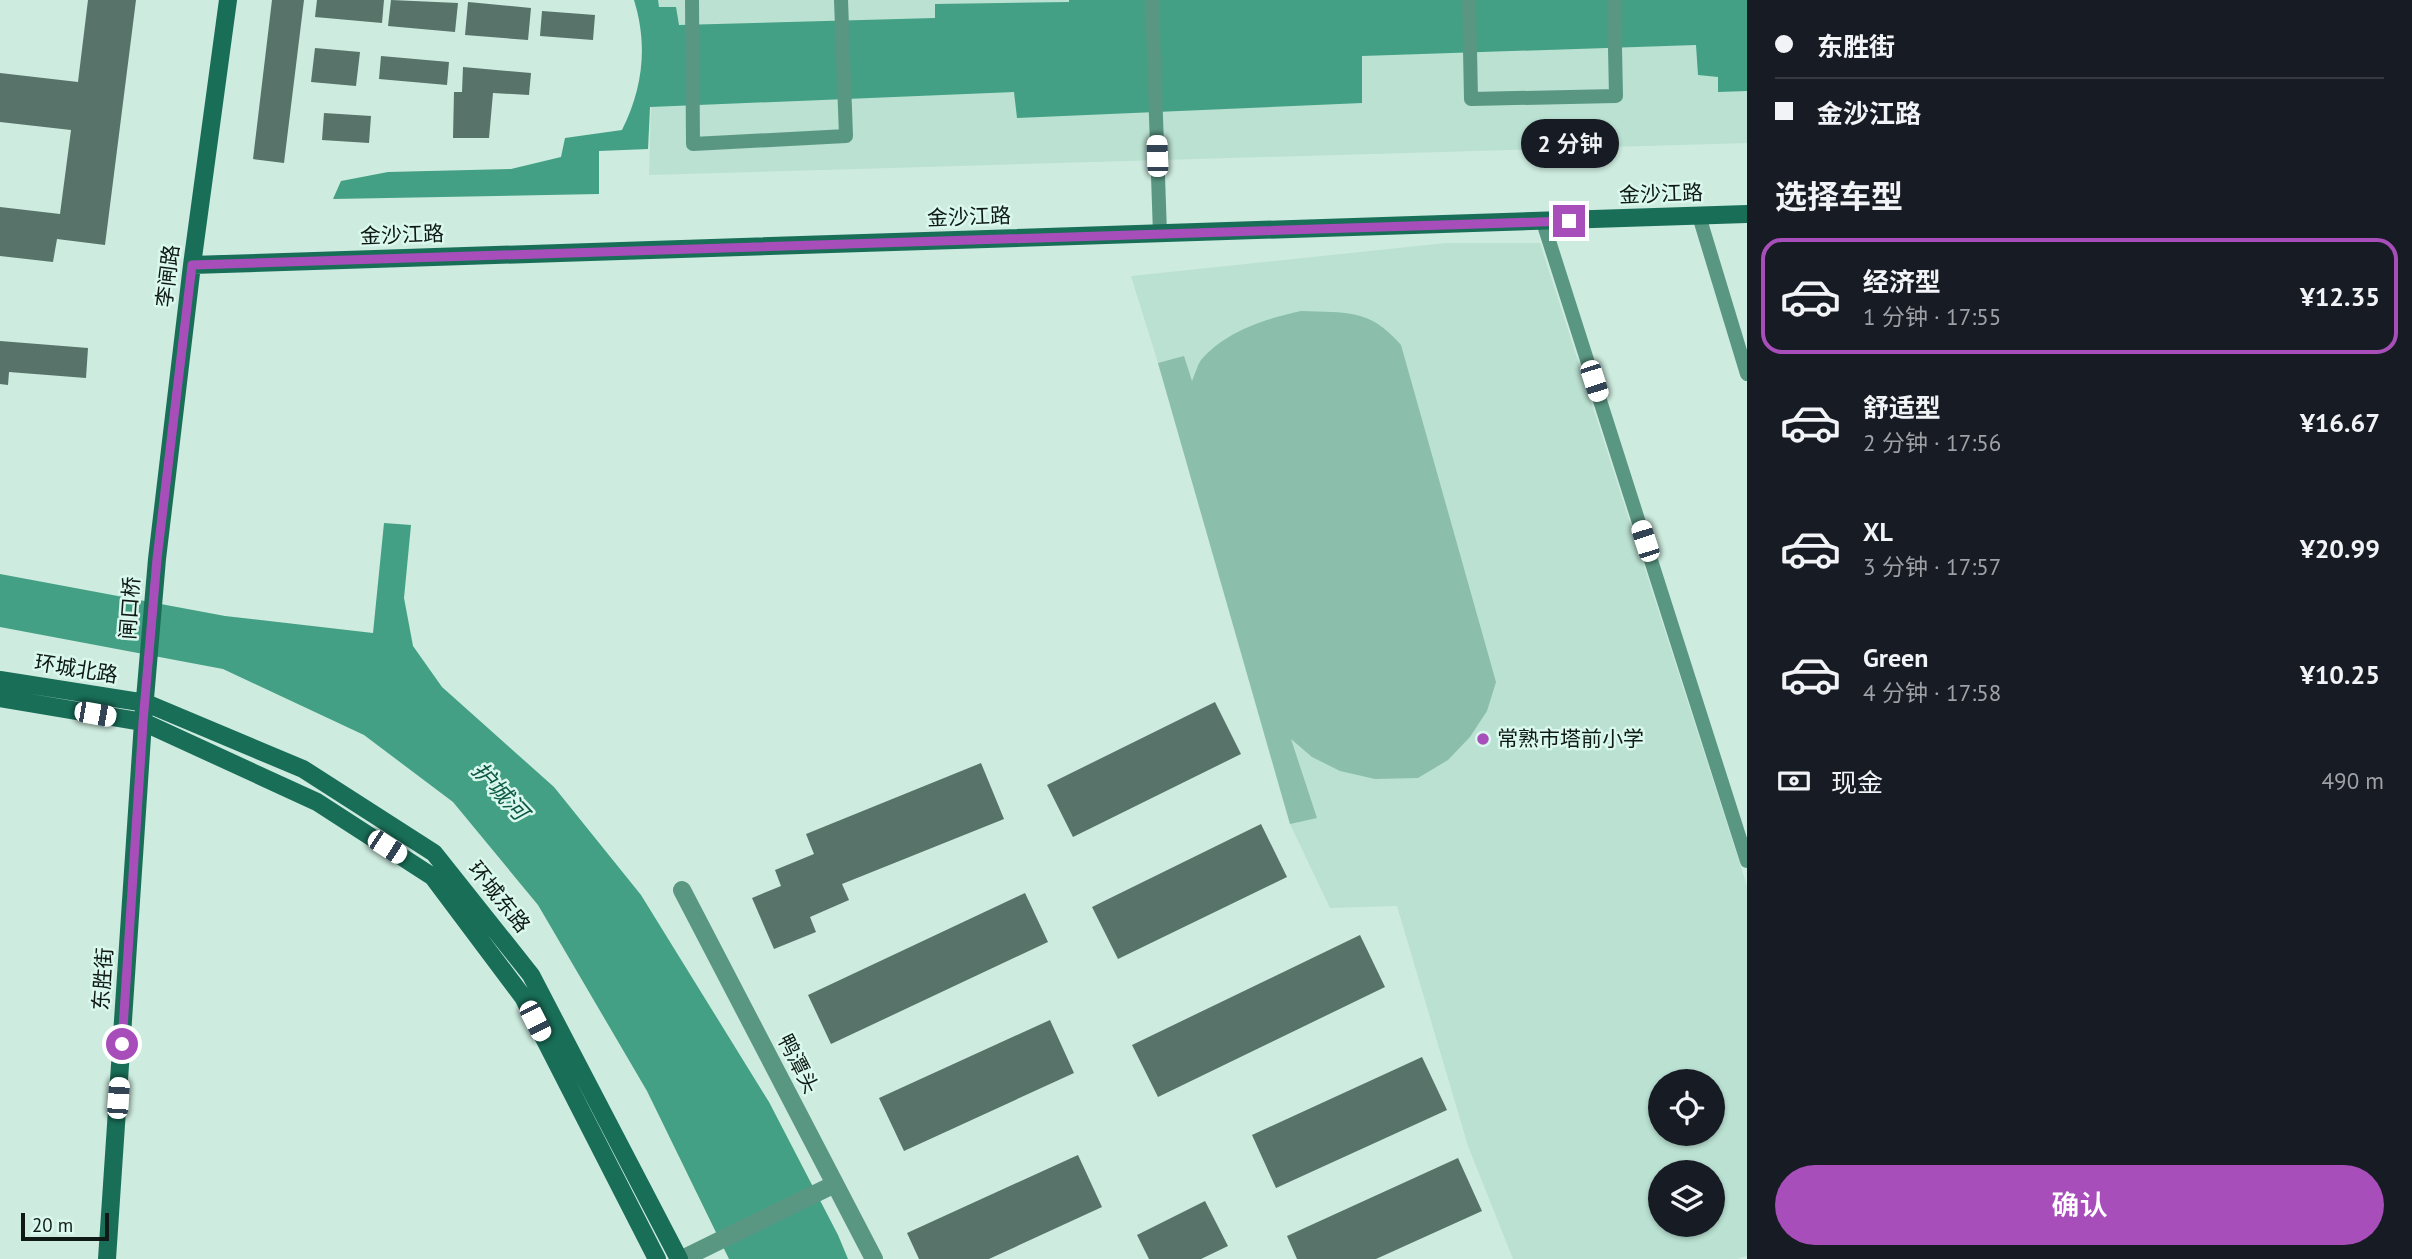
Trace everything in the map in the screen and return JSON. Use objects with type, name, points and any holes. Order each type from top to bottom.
[{"type":"street","name":"李闸路","points":[[157,559],[192,265],[228,0]]},
{"type":"street","name":"金沙江路","points":[[192,265],[1747,214]]},
{"type":"street","name":"闸口桥","points":[[146,703],[157,559]]},
{"type":"street","name":"环城北路","points":[[0,680],[146,703]]},
{"type":"street","name":"环城北路","points":[[0,698],[143,722]]},
{"type":"street","name":"东胜街","points":[[107,1259],[146,703]]},
{"type":"street","name":"环城东路","points":[[146,703],[303,769],[434,853],[531,975],[680,1259]]},
{"type":"street","name":"环城东路","points":[[143,722],[317,802],[433,877],[523,998],[657,1259]]},
{"type":"street","name":"鸭潭头","points":[[682,890],[874,1259]]},
{"type":"street","points":[[680,1259],[835,1184]]},
{"type":"lane","points":[[692,0],[693,144],[846,136],[841,0]]},
{"type":"lane","points":[[1152,0],[1160,234]]},
{"type":"lane","points":[[1469,0],[1471,99],[1616,96],[1614,0]]},
{"type":"lane","points":[[1699,216],[1747,373]]},
{"type":"lane","points":[[1543,222],[1747,860]]},
{"type":"shaded area","points":[[654,0],[1747,0],[1747,143],[649,175]]},
{"type":"shaded area","name":"常熟市塔前小学","points":[[1446,243],[1540,243],[1747,886],[1747,1256],[1737,1259],[1513,1259],[1468,1146],[1397,906],[1330,908],[1290,824],[1131,276]]},
{"type":"shaded area","points":[[1301,311],[1356,315],[1378,324],[1401,345],[1496,682],[1487,711],[1470,737],[1448,760],[1418,778],[1375,779],[1340,771],[1312,757],[1291,739],[1317,818],[1290,824],[1158,363],[1184,356],[1192,381],[1201,360],[1222,341],[1260,322]]},
{"type":"water","points":[[634,0],[658,0],[659,7],[676,7],[679,25],[935,18],[935,4],[1069,0],[1747,0],[1747,91],[1718,92],[1718,77],[1698,75],[1696,45],[1362,56],[1362,103],[1017,118],[1014,92],[650,107],[648,149],[599,151],[599,194],[333,199],[341,181],[388,172],[511,169],[561,157],[565,138],[622,130],[635,98],[641,66],[641,33]]},
{"type":"water","name":"护城河","points":[[384,523],[411,525],[404,598],[413,646],[442,687],[554,787],[641,895],[769,1102],[848,1259],[729,1259],[647,1091],[538,905],[453,802],[364,735],[223,669],[0,627],[0,574],[225,616],[373,633]]},
{"type":"building","points":[[88,0],[136,0],[105,245],[57,239],[53,262],[0,256],[0,207],[60,214],[71,130],[0,122],[0,73],[78,82]]},
{"type":"building","points":[[272,0],[304,0],[284,163],[253,159]]},
{"type":"building","points":[[317,0],[384,0],[382,23],[315,17]]},
{"type":"building","points":[[391,0],[458,3],[455,32],[388,26]]},
{"type":"building","points":[[468,2],[531,8],[528,40],[465,35]]},
{"type":"building","points":[[542,11],[595,15],[593,40],[540,36]]},
{"type":"building","points":[[315,48],[360,52],[356,86],[311,82]]},
{"type":"building","points":[[381,56],[449,62],[447,85],[379,79]]},
{"type":"building","points":[[463,67],[531,73],[529,95],[493,93],[489,138],[453,138],[454,92],[462,92]]},
{"type":"building","points":[[324,113],[371,116],[369,143],[322,140]]},
{"type":"building","points":[[0,341],[88,348],[86,378],[9,372],[8,385],[0,384]]},
{"type":"building","points":[[1215,702],[1241,754],[1073,837],[1047,785]]},
{"type":"building","points":[[981,763],[1004,819],[842,884],[849,900],[810,917],[816,932],[774,949],[752,898],[781,886],[775,870],[814,854],[806,834]]},
{"type":"building","points":[[1261,824],[1287,877],[1118,959],[1092,907]]},
{"type":"building","points":[[1025,893],[1048,942],[831,1044],[808,995]]},
{"type":"building","points":[[1360,935],[1385,987],[1158,1097],[1132,1045]]},
{"type":"building","points":[[1050,1020],[1074,1073],[904,1151],[879,1098]]},
{"type":"building","points":[[1422,1057],[1447,1110],[1276,1188],[1252,1135]]},
{"type":"building","points":[[1078,1155],[1102,1207],[989,1259],[919,1259],[907,1233]]},
{"type":"building","points":[[1458,1158],[1482,1211],[1376,1259],[1297,1259],[1287,1236]]},
{"type":"building","points":[[1205,1201],[1228,1246],[1201,1259],[1149,1259],[1137,1235]]},
{"type":"place","name":"常熟市塔前小学","points":[[1483,739]]},
{"type":"route","points":[[122,1044],[143,722],[157,559],[192,265],[1569,221]]}]
